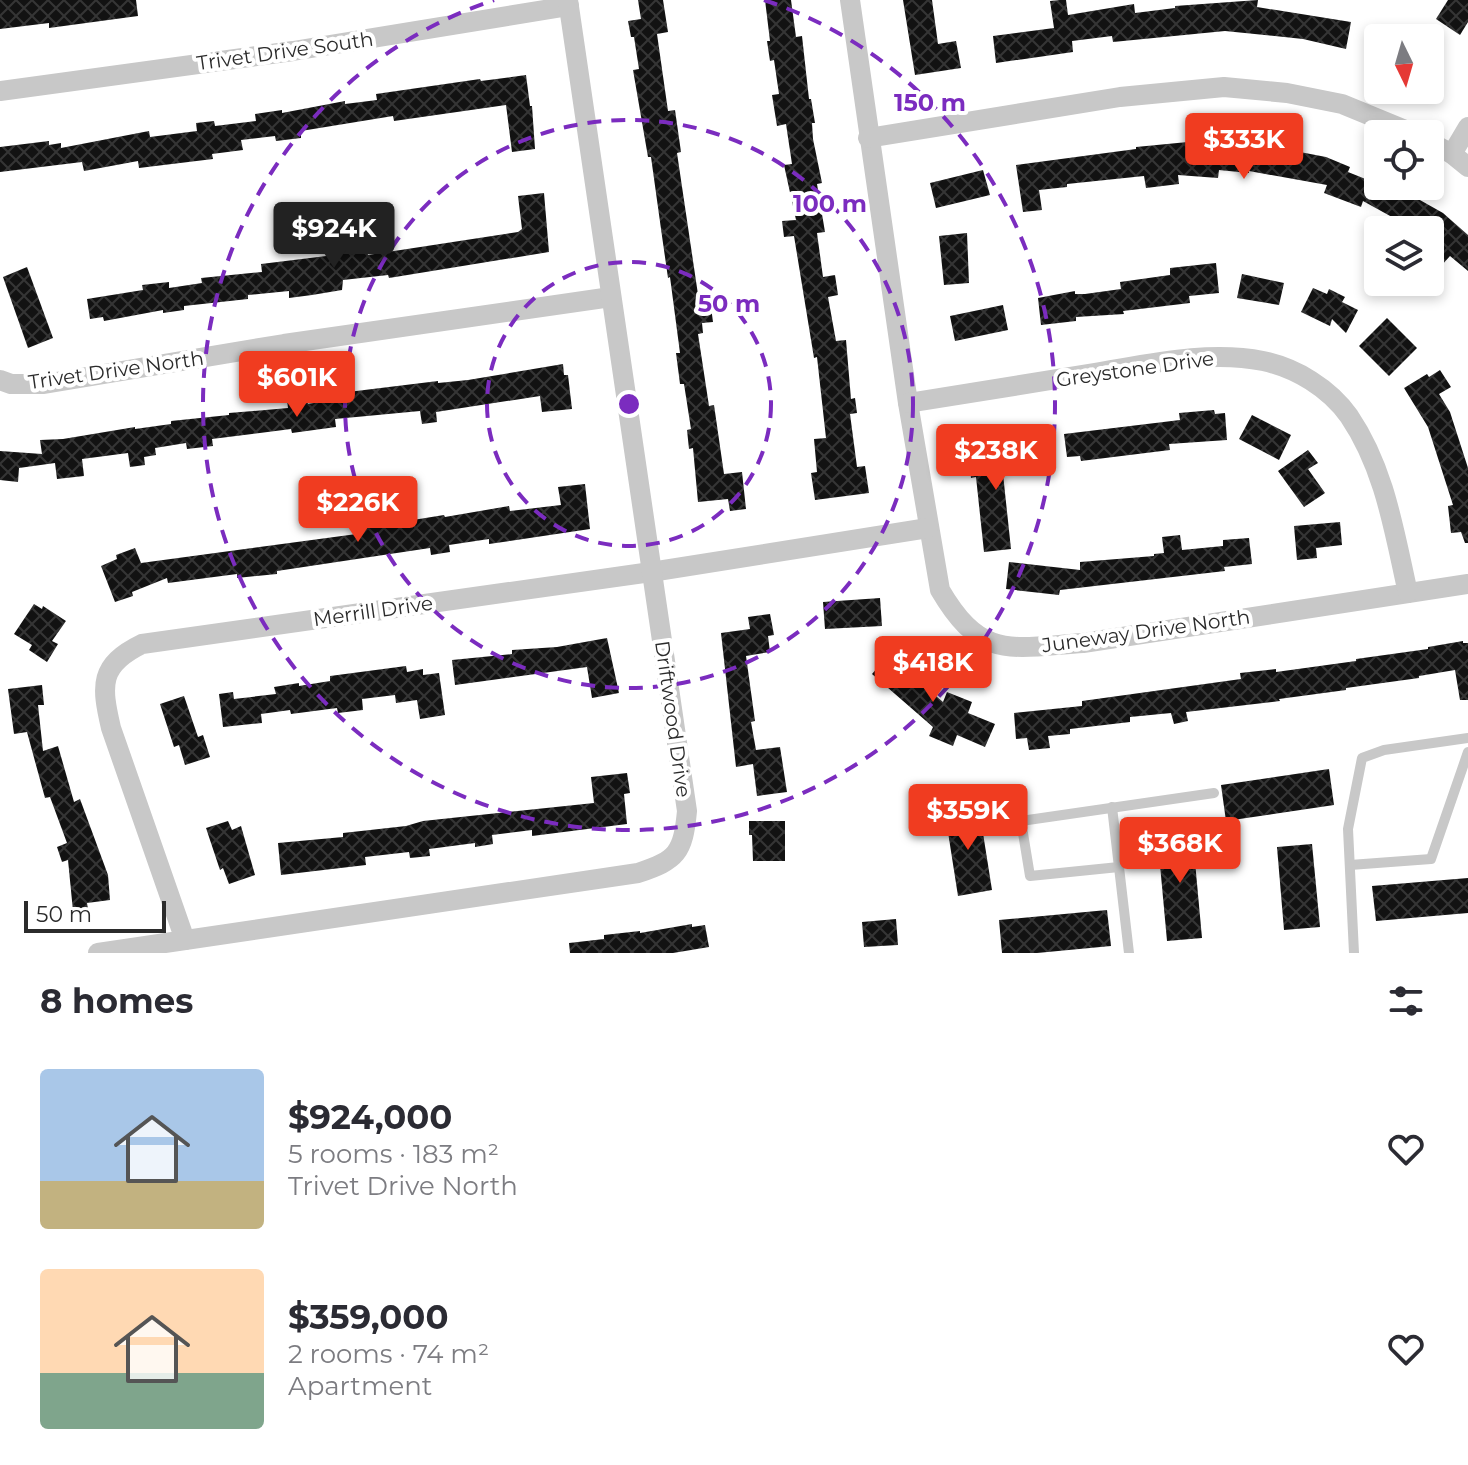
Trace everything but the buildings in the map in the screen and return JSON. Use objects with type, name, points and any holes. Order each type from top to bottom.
[{"type":"street","name":"Juneway Drive North","points":[[850,0],[908,403],[940,590],[955,615],[976,637],[1002,646],[1083,643],[1468,584]]},
{"type":"street","name":"Trivet Drive South","points":[[0,91],[293,51],[569,3]]},
{"type":"street","name":"Driftwood Drive","points":[[98,953],[638,873],[665,864],[674,857],[685,832],[687,811],[569,3]]},
{"type":"street","points":[[868,138],[1120,97],[1224,87],[1287,93],[1342,104],[1381,120]]},
{"type":"street","points":[[1460,160],[1468,127]]},
{"type":"street","name":"Trivet Drive North","points":[[0,380],[11,384],[44,384],[284,344],[611,297]]},
{"type":"street","name":"Greystone Drive","points":[[908,403],[1154,363],[1222,357],[1263,361],[1297,372],[1320,387],[1347,413],[1369,449],[1384,488],[1408,593]]},
{"type":"street","name":"Merrill Drive","points":[[185,940],[111,728],[103,693],[108,671],[122,654],[142,644],[651,572],[928,528]]},
{"type":"lane","points":[[1354,953],[1348,829],[1362,758],[1384,750],[1468,738]]},
{"type":"lane","points":[[1350,865],[1431,859],[1468,752]]},
{"type":"lane","points":[[1119,867],[1030,876],[1021,821],[1214,793]]},
{"type":"lane","points":[[1112,807],[1129,953]]}]
